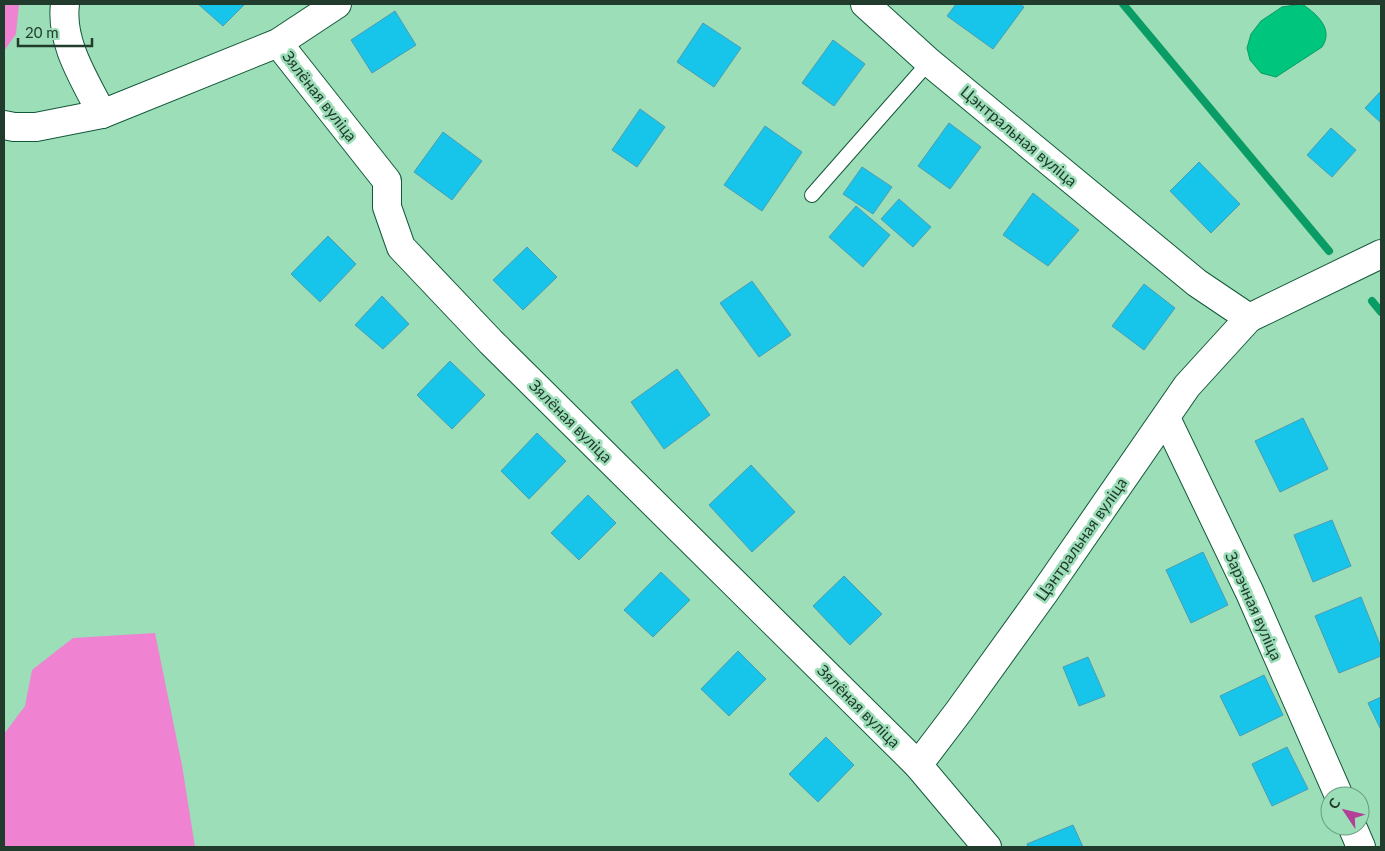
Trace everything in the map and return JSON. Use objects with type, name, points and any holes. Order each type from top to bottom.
[{"type":"street","points":[[65,4],[66,31],[73,56],[102,114]]},
{"type":"street","points":[[4,124],[14,127],[36,127],[102,114],[278,43],[337,4]]},
{"type":"street","name":"Цэнтральная вуліца","points":[[865,4],[929,62],[1197,284],[1249,318]]},
{"type":"street","name":"Зялёная вуліца","points":[[278,43],[387,181],[387,207],[401,247],[491,342],[918,764],[987,847]]},
{"type":"street","name":"Цэнтральная вуліца","points":[[918,764],[1044,593],[1187,386],[1249,318],[1381,254]]},
{"type":"street","name":"Зарэчная вуліца","points":[[1166,418],[1250,594],[1334,786]]},
{"type":"lane","points":[[812,195],[929,62]]},
{"type":"shaded area","points":[[4,4],[19,4],[16,34],[4,51]]},
{"type":"shaded area","points":[[1302,4],[1318,17],[1325,28],[1326,34],[1322,47],[1276,77],[1261,73],[1250,60],[1247,48],[1251,34],[1261,21],[1282,7]]},
{"type":"shaded area","points":[[155,633],[182,765],[195,847],[4,847],[4,734],[25,706],[32,670],[73,638]]},
{"type":"building","points":[[198,4],[245,4],[223,26]]},
{"type":"building","points":[[956,4],[1020,4],[1024,7],[993,49],[947,16]]},
{"type":"building","points":[[395,11],[416,45],[372,73],[351,40]]},
{"type":"building","points":[[703,23],[741,48],[714,87],[677,62]]},
{"type":"building","points":[[833,40],[865,64],[834,106],[802,83]]},
{"type":"building","points":[[1381,91],[1381,123],[1365,108]]},
{"type":"building","points":[[640,109],[665,127],[637,167],[612,150]]},
{"type":"building","points":[[949,123],[981,147],[950,189],[918,166]]},
{"type":"building","points":[[765,126],[802,152],[762,211],[724,185]]},
{"type":"building","points":[[1331,128],[1356,150],[1332,177],[1307,155]]},
{"type":"building","points":[[443,132],[482,161],[452,200],[414,172]]},
{"type":"building","points":[[1199,162],[1240,204],[1211,233],[1170,191]]},
{"type":"building","points":[[862,167],[892,187],[873,214],[843,194]]},
{"type":"building","points":[[1033,193],[1079,230],[1048,266],[1003,235]]},
{"type":"building","points":[[899,199],[931,227],[913,247],[881,219]]},
{"type":"building","points":[[856,206],[890,235],[863,267],[829,237]]},
{"type":"building","points":[[328,236],[356,264],[320,302],[291,274]]},
{"type":"building","points":[[527,247],[557,277],[523,310],[493,280]]},
{"type":"building","points":[[752,281],[791,335],[759,357],[720,303]]},
{"type":"building","points":[[1144,284],[1175,308],[1144,350],[1112,326]]},
{"type":"building","points":[[382,296],[409,324],[383,349],[355,325]]},
{"type":"building","points":[[450,361],[485,395],[452,429],[417,395]]},
{"type":"building","points":[[677,369],[710,415],[664,449],[631,402]]},
{"type":"building","points":[[1303,418],[1328,469],[1280,492],[1255,441]]},
{"type":"building","points":[[537,433],[566,461],[529,499],[501,471]]},
{"type":"building","points":[[751,465],[795,512],[752,552],[709,505]]},
{"type":"building","points":[[588,495],[616,523],[579,560],[551,533]]},
{"type":"building","points":[[1332,520],[1351,566],[1313,582],[1294,535]]},
{"type":"building","points":[[1203,552],[1228,605],[1191,623],[1166,570]]},
{"type":"building","points":[[661,572],[690,600],[653,637],[624,610]]},
{"type":"building","points":[[844,576],[882,614],[850,645],[813,606]]},
{"type":"building","points":[[1361,597],[1381,647],[1381,656],[1339,673],[1315,616]]},
{"type":"building","points":[[738,651],[766,679],[729,716],[701,689]]},
{"type":"building","points":[[1088,657],[1105,696],[1079,706],[1063,667]]},
{"type":"building","points":[[1264,675],[1283,715],[1240,736],[1220,696]]},
{"type":"building","points":[[1381,697],[1381,730],[1368,703]]},
{"type":"building","points":[[826,737],[854,765],[818,802],[789,774]]},
{"type":"building","points":[[1287,747],[1308,789],[1272,806],[1252,764]]},
{"type":"building","points":[[1073,825],[1083,847],[1028,847],[1027,844]]},
{"type":"waterway","points":[[1123,4],[1329,251]]},
{"type":"waterway","points":[[1372,301],[1381,312]]}]
